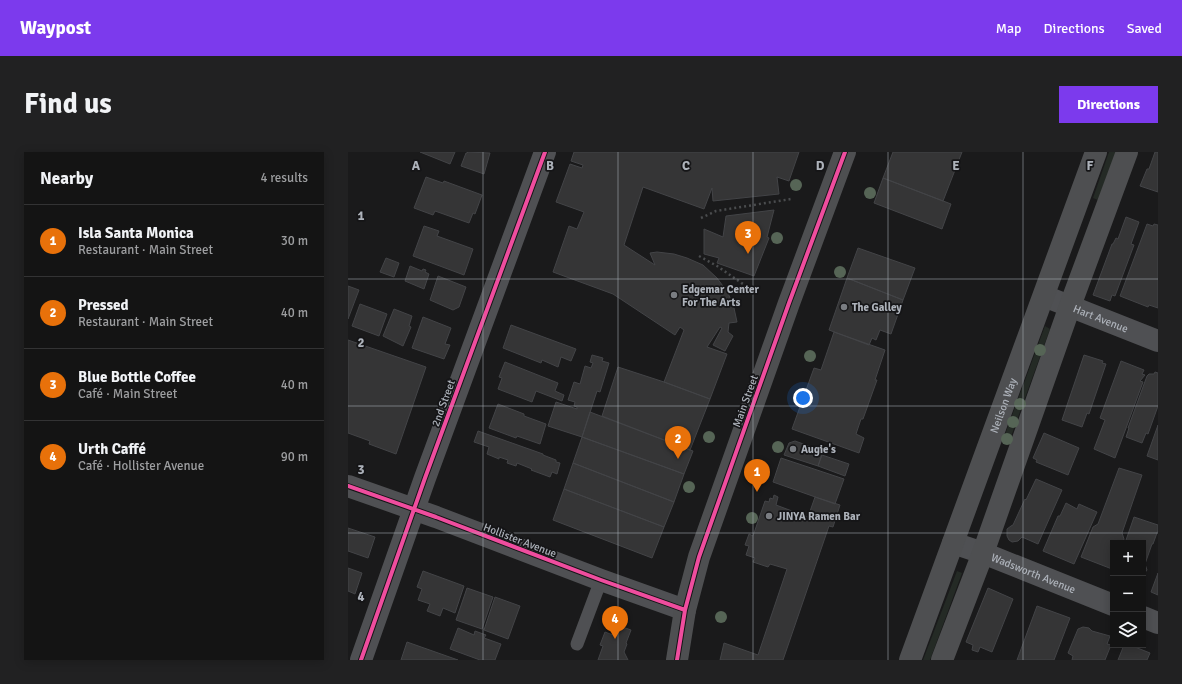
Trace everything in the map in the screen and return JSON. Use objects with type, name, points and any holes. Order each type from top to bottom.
[{"type":"main road","name":"Main Street","points":[[676,660],[685,610],[699,557],[790,301],[845,152]]},
{"type":"main road","name":"Neilson Way","points":[[910,660],[1096,152]]},
{"type":"main road","points":[[942,660],[983,554],[1070,306],[1127,152]]},
{"type":"street","name":"2nd Street","points":[[361,660],[414,510],[545,152]]},
{"type":"street","name":"Hart Avenue","points":[[1044,296],[1158,340]]},
{"type":"street","name":"Hollister Avenue","points":[[348,486],[685,610]]},
{"type":"street","name":"Wadsworth Avenue","points":[[953,543],[1110,604]]},
{"type":"street","points":[[1146,618],[1158,623]]},
{"type":"lane","points":[[577,644],[601,580]]},
{"type":"path","points":[[701,218],[716,211],[791,199]]},
{"type":"path","points":[[699,256],[756,293]]},
{"type":"shaded area","points":[[1109,152],[1116,152],[1098,200],[1093,198]]},
{"type":"shaded area","points":[[1045,326],[1050,329],[1009,442],[1004,443],[1003,440]]},
{"type":"shaded area","points":[[957,571],[962,573],[930,660],[923,660]]},
{"type":"building","points":[[420,152],[455,152],[450,164]]},
{"type":"building","points":[[574,152],[799,152],[789,181],[777,177],[779,194],[713,201],[712,188],[704,209],[643,187],[624,245],[655,265],[650,253],[657,252],[674,254],[703,265],[717,278],[728,293],[734,308],[737,322],[729,323],[728,332],[733,336],[725,351],[713,345],[722,328],[720,327],[707,347],[727,354],[710,399],[664,382],[684,330],[680,327],[675,335],[613,294],[553,272],[569,226],[577,229],[584,212],[556,202],[570,164],[582,168],[583,165],[571,161]]},
{"type":"building","points":[[893,152],[962,152],[943,201],[883,178]]},
{"type":"building","points":[[1155,152],[1158,152],[1158,192],[1140,186],[1147,169],[1149,169]]},
{"type":"building","points":[[466,153],[490,153],[484,174],[461,166]]},
{"type":"building","points":[[426,177],[443,183],[444,181],[482,195],[475,214],[473,213],[469,223],[435,211],[433,215],[414,208]]},
{"type":"building","points":[[883,178],[951,204],[942,229],[874,203]]},
{"type":"building","points":[[774,210],[767,237],[769,238],[754,276],[717,263],[719,258],[704,254],[704,229],[723,237],[726,216]]},
{"type":"building","points":[[1126,217],[1139,222],[1131,244],[1134,245],[1115,296],[1112,295],[1110,301],[1093,295],[1112,244],[1116,238],[1118,239]]},
{"type":"building","points":[[1147,224],[1153,226],[1154,224],[1158,225],[1158,308],[1149,305],[1148,307],[1120,296]]},
{"type":"building","points":[[424,226],[439,231],[437,236],[473,249],[464,275],[413,256]]},
{"type":"building","points":[[858,248],[915,268],[903,300],[847,278]]},
{"type":"building","points":[[386,258],[399,263],[394,277],[380,272]]},
{"type":"building","points":[[410,266],[422,271],[423,269],[426,270],[425,272],[429,274],[424,289],[405,281]]},
{"type":"building","points":[[438,276],[466,287],[459,307],[453,310],[430,300]]},
{"type":"building","points":[[847,278],[903,300],[891,334],[880,330],[876,340],[872,338],[869,345],[829,330]]},
{"type":"building","points":[[348,286],[359,290],[348,319]]},
{"type":"building","points":[[360,304],[387,314],[379,336],[352,326]]},
{"type":"building","points":[[394,309],[412,316],[409,326],[411,327],[403,346],[383,336]]},
{"type":"building","points":[[423,317],[451,328],[445,344],[450,345],[444,359],[412,348]]},
{"type":"building","points":[[511,325],[576,349],[571,361],[561,357],[558,367],[542,360],[541,363],[503,348]]},
{"type":"building","points":[[834,332],[885,350],[875,380],[877,380],[856,434],[864,438],[859,453],[792,429],[814,368],[821,370]]},
{"type":"building","points":[[348,340],[426,367],[396,454],[369,444],[370,441],[348,433]]},
{"type":"building","points":[[592,355],[603,358],[602,361],[609,363],[600,392],[597,391],[582,437],[548,426],[556,402],[577,409],[577,407],[574,406],[575,402],[568,400],[574,382],[580,384],[585,366],[591,368],[593,363],[590,362]]},
{"type":"building","points":[[1084,355],[1103,361],[1102,363],[1106,364],[1089,414],[1087,413],[1082,427],[1062,420]]},
{"type":"building","points":[[1121,361],[1144,370],[1142,374],[1145,375],[1140,381],[1143,382],[1115,458],[1094,449],[1105,420],[1100,418]]},
{"type":"building","points":[[505,362],[558,383],[555,391],[564,395],[562,401],[536,391],[532,402],[498,389],[502,378],[499,377]]},
{"type":"building","points":[[618,367],[710,399],[690,450],[602,416]]},
{"type":"building","points":[[1155,372],[1158,373],[1158,406],[1148,434],[1146,433],[1142,443],[1126,437],[1147,376],[1149,374],[1154,374]]},
{"type":"building","points":[[498,404],[546,424],[540,444],[517,436],[516,438],[489,428]]},
{"type":"building","points":[[590,412],[693,451],[684,474],[582,437]]},
{"type":"building","points":[[1158,425],[1158,460],[1147,456]]},
{"type":"building","points":[[478,431],[556,460],[556,462],[560,463],[557,474],[552,472],[550,477],[517,463],[516,466],[507,463],[508,460],[499,457],[499,459],[487,454],[489,447],[474,442]]},
{"type":"building","points":[[1044,433],[1079,448],[1068,475],[1036,462],[1037,460],[1033,458]]},
{"type":"building","points":[[582,437],[684,474],[674,502],[573,463]]},
{"type":"building","points":[[795,441],[823,451],[818,466],[784,455],[789,443]]},
{"type":"building","points":[[822,455],[849,464],[845,476],[818,466]]},
{"type":"building","points":[[781,458],[844,479],[835,504],[773,482]]},
{"type":"building","points":[[573,463],[674,502],[664,527],[564,489]]},
{"type":"building","points":[[1119,468],[1142,475],[1122,533],[1124,540],[1110,540],[1110,568],[1081,557],[1093,527],[1098,524]]},
{"type":"building","points":[[1036,479],[1062,490],[1038,544],[1022,537],[1018,541],[1012,542],[1007,536],[1007,529],[1013,525]]},
{"type":"building","points":[[564,489],[664,527],[652,558],[553,520]]},
{"type":"building","points":[[774,495],[778,497],[776,505],[808,517],[815,497],[840,505],[833,527],[829,526],[783,660],[720,660],[724,643],[758,655],[787,569],[770,564],[768,567],[753,562],[755,558],[746,555],[749,546],[745,545],[749,534],[753,536],[765,501],[769,502],[770,498],[773,499]]},
{"type":"building","points":[[1066,503],[1077,509],[1079,504],[1097,512],[1074,564],[1043,551],[1058,516],[1060,516]]},
{"type":"building","points":[[1134,517],[1158,525],[1158,530],[1146,561],[1146,540],[1126,540]]},
{"type":"building","points":[[348,528],[375,537],[368,558],[348,551]]},
{"type":"building","points":[[348,568],[362,573],[355,594],[348,591]]},
{"type":"building","points":[[423,571],[464,586],[455,613],[443,608],[440,616],[427,611],[430,604],[418,600],[422,589],[417,587]]},
{"type":"building","points":[[1158,573],[1158,595],[1151,592]]},
{"type":"building","points":[[467,588],[493,597],[482,629],[456,620]]},
{"type":"building","points":[[988,588],[1013,599],[992,652],[980,647],[978,652],[972,650],[973,645],[966,642]]},
{"type":"building","points":[[495,597],[520,606],[508,639],[484,630]]},
{"type":"building","points":[[1037,606],[1070,618],[1054,660],[1017,660]]},
{"type":"building","points":[[617,625],[631,630],[624,652],[628,660],[598,660],[603,646],[600,645],[605,632],[613,635]]},
{"type":"building","points":[[1083,627],[1089,628],[1092,631],[1110,636],[1107,644],[1110,645],[1110,648],[1105,660],[1072,660],[1073,656],[1068,653],[1078,629]]},
{"type":"building","points":[[458,628],[474,635],[475,631],[486,635],[484,638],[501,644],[495,660],[480,660],[450,649]]},
{"type":"building","points":[[407,642],[458,660],[401,660]]},
{"type":"building","points":[[1123,648],[1138,648],[1150,653],[1147,660],[1118,660]]},
{"type":"cycle path","points":[[361,660],[425,478],[545,152]]},
{"type":"cycle path","points":[[677,660],[685,610],[699,557],[789,303],[845,152]]},
{"type":"cycle path","points":[[348,486],[436,517],[601,580],[685,610]]},
{"type":"place","name":"Blue Bottle Coffee","points":[[748,254]]},
{"type":"place","name":"Edgemar Center For The Arts","points":[[674,295]]},
{"type":"place","name":"The Galley","points":[[844,307]]},
{"type":"place","name":"Augie's","points":[[793,449]]},
{"type":"place","name":"Pressed","points":[[678,459]]},
{"type":"place","name":"Isla Santa Monica","points":[[757,492]]},
{"type":"place","name":"JINYA Ramen Bar","points":[[769,516]]},
{"type":"place","name":"Urth Caffé","points":[[615,639]]}]
